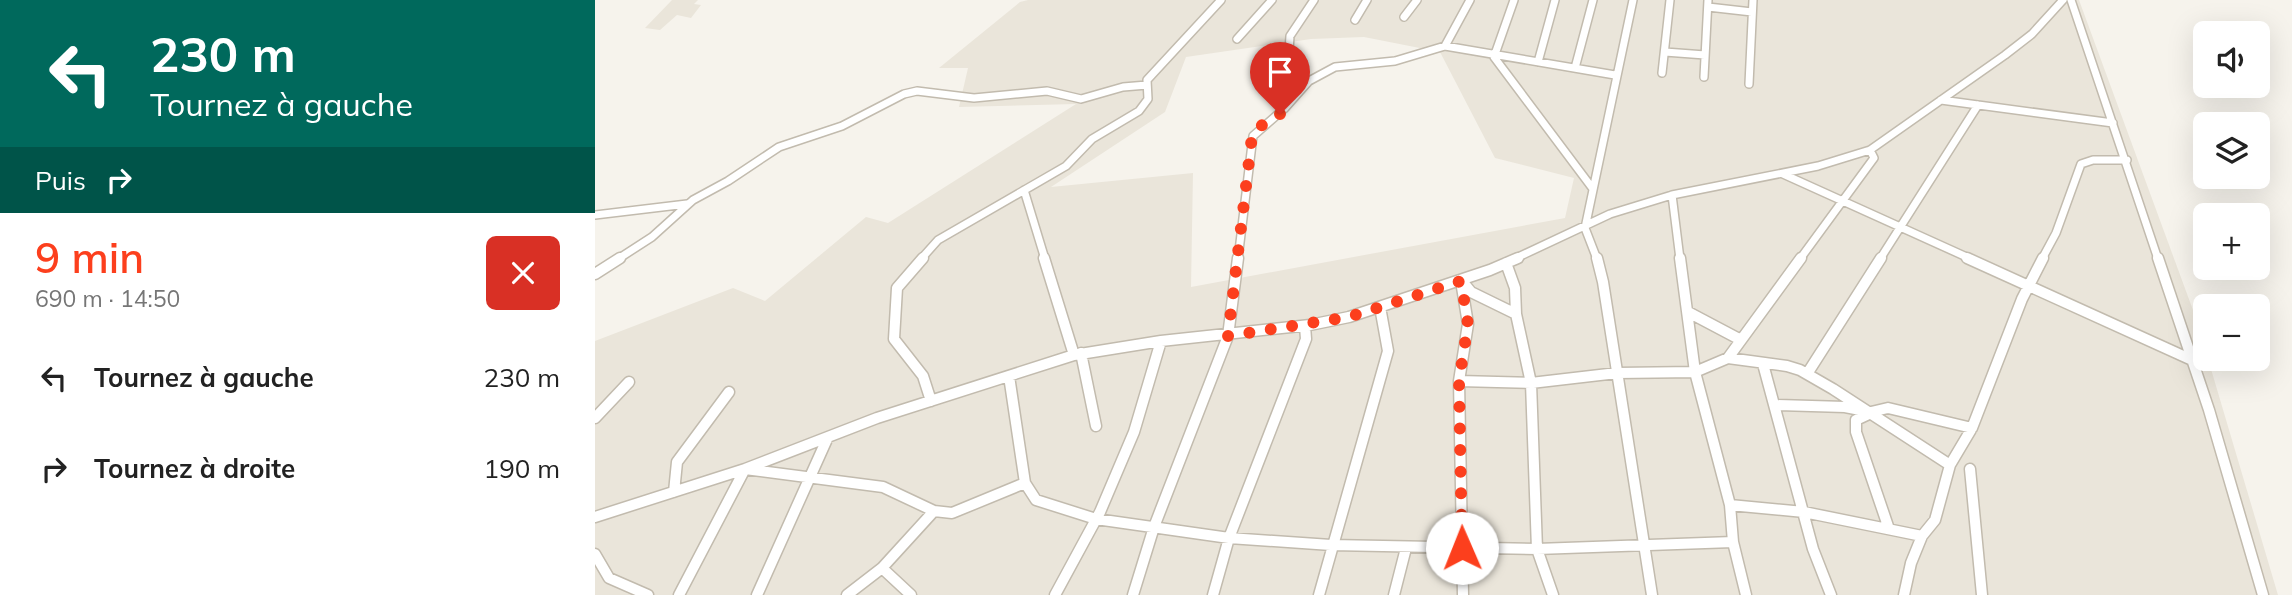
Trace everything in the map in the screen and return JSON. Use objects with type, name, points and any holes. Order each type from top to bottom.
[{"type":"street","points":[[931,401],[923,376],[894,339],[897,288],[938,240],[1066,166],[1092,139],[1139,111],[1148,99],[1147,80],[1221,0]]},
{"type":"street","points":[[1237,39],[1272,0]]},
{"type":"street","points":[[1285,108],[1290,36],[1314,0]]},
{"type":"street","points":[[1355,20],[1367,0]]},
{"type":"street","points":[[1404,17],[1417,0]]},
{"type":"street","points":[[1445,46],[1470,0]]},
{"type":"street","points":[[1494,54],[1514,0]]},
{"type":"street","points":[[1538,62],[1555,0]]},
{"type":"street","points":[[1575,68],[1593,0]]},
{"type":"street","points":[[1633,0],[1615,75],[1585,228],[1593,244],[1603,282],[1652,595]]},
{"type":"street","points":[[1662,73],[1670,0]]},
{"type":"street","points":[[1749,84],[1753,0]]},
{"type":"street","points":[[595,517],[745,469],[931,401],[1078,354],[1161,341],[1305,326],[1349,317],[1461,281],[1585,228],[1611,214],[1672,195],[1818,166],[1870,150],[2032,34],[2063,0]]},
{"type":"street","points":[[2071,0],[2192,360],[2263,595]]},
{"type":"street","points":[[1705,77],[1708,4],[1752,12]]},
{"type":"street","points":[[1133,595],[1154,527],[1228,336],[1252,136],[1285,108],[1309,81],[1335,67],[1395,61],[1445,46],[1615,75]]},
{"type":"street","points":[[1665,52],[1705,55]]},
{"type":"street","points":[[1494,54],[1593,189]]},
{"type":"street","points":[[595,274],[652,237],[689,204],[779,147],[842,127],[904,94],[925,91],[974,99],[1047,91],[1081,99],[1123,87],[1147,85]]},
{"type":"street","points":[[1941,100],[2113,123]]},
{"type":"street","points":[[1807,374],[1978,105]]},
{"type":"street","points":[[1459,381],[1531,383],[1618,373],[1695,372],[1728,358],[1874,158],[1870,150]]},
{"type":"street","points":[[1904,595],[1911,563],[1922,536],[1935,520],[1950,465],[1972,428],[2029,286],[2056,233],[2081,164],[2092,160],[2126,160]]},
{"type":"street","points":[[1781,174],[2192,360]]},
{"type":"street","points":[[1024,190],[1078,354],[1096,426]]},
{"type":"street","points":[[1672,195],[1695,372],[1730,505],[1734,542],[1746,595]]},
{"type":"street","points":[[595,215],[689,204]]},
{"type":"street","points":[[1506,263],[1515,288],[1516,314],[1531,383],[1538,549],[1553,595]]},
{"type":"street","points":[[1461,281],[1471,292],[1516,314]]},
{"type":"street","points":[[1461,281],[1468,324],[1459,381],[1463,595]]},
{"type":"street","points":[[1319,595],[1388,351],[1380,307]]},
{"type":"street","points":[[1688,312],[1741,340]]},
{"type":"street","points":[[1213,595],[1229,538],[1305,339],[1305,326]]},
{"type":"street","points":[[1055,595],[1096,519],[1134,432],[1161,341]]},
{"type":"street","points":[[1728,358],[1787,366],[1807,374],[1871,412],[1950,465]]},
{"type":"street","points":[[1763,364],[1813,549],[1831,595]]},
{"type":"street","points":[[1009,376],[1025,483],[1036,500],[1096,519],[1229,538],[1406,548],[1538,549],[1644,543],[1734,542]]},
{"type":"street","points":[[595,418],[629,382]]},
{"type":"street","points":[[674,492],[677,463],[729,392]]},
{"type":"street","points":[[1775,405],[1845,407],[1871,412]]},
{"type":"street","points":[[1889,529],[1856,432],[1856,420],[1871,412],[1888,408],[1972,428]]},
{"type":"street","points":[[757,595],[828,437]]},
{"type":"street","points":[[745,469],[883,487],[934,511],[952,513],[1025,483]]},
{"type":"street","points":[[679,595],[745,469]]},
{"type":"street","points":[[1970,469],[1982,595]]},
{"type":"street","points":[[1730,505],[1804,512],[1922,536]]},
{"type":"street","points":[[847,595],[883,568],[934,511]]},
{"type":"street","points":[[1394,595],[1406,548]]},
{"type":"street","points":[[595,554],[609,578],[648,595]]},
{"type":"street","points":[[883,568],[911,595]]},
{"type":"shaded area","points":[[672,0],[698,0],[694,4],[701,5],[691,18],[677,15],[660,30],[645,28]]},
{"type":"shaded area","points":[[1028,0],[2079,0],[2193,310],[2193,371],[2212,371],[2278,595],[595,595],[595,341],[733,288],[765,301],[866,217],[888,223],[1076,104],[959,107],[968,68],[939,68],[1020,2]],"holes":[[[1364,37],[1440,52],[1495,158],[1574,178],[1565,218],[1191,287],[1193,173],[1051,187],[1165,112],[1186,57],[1311,39]]]},
{"type":"route","points":[[1280,114],[1265,122],[1252,136],[1228,336],[1349,317],[1461,281],[1468,324],[1459,381],[1462,548]]}]
